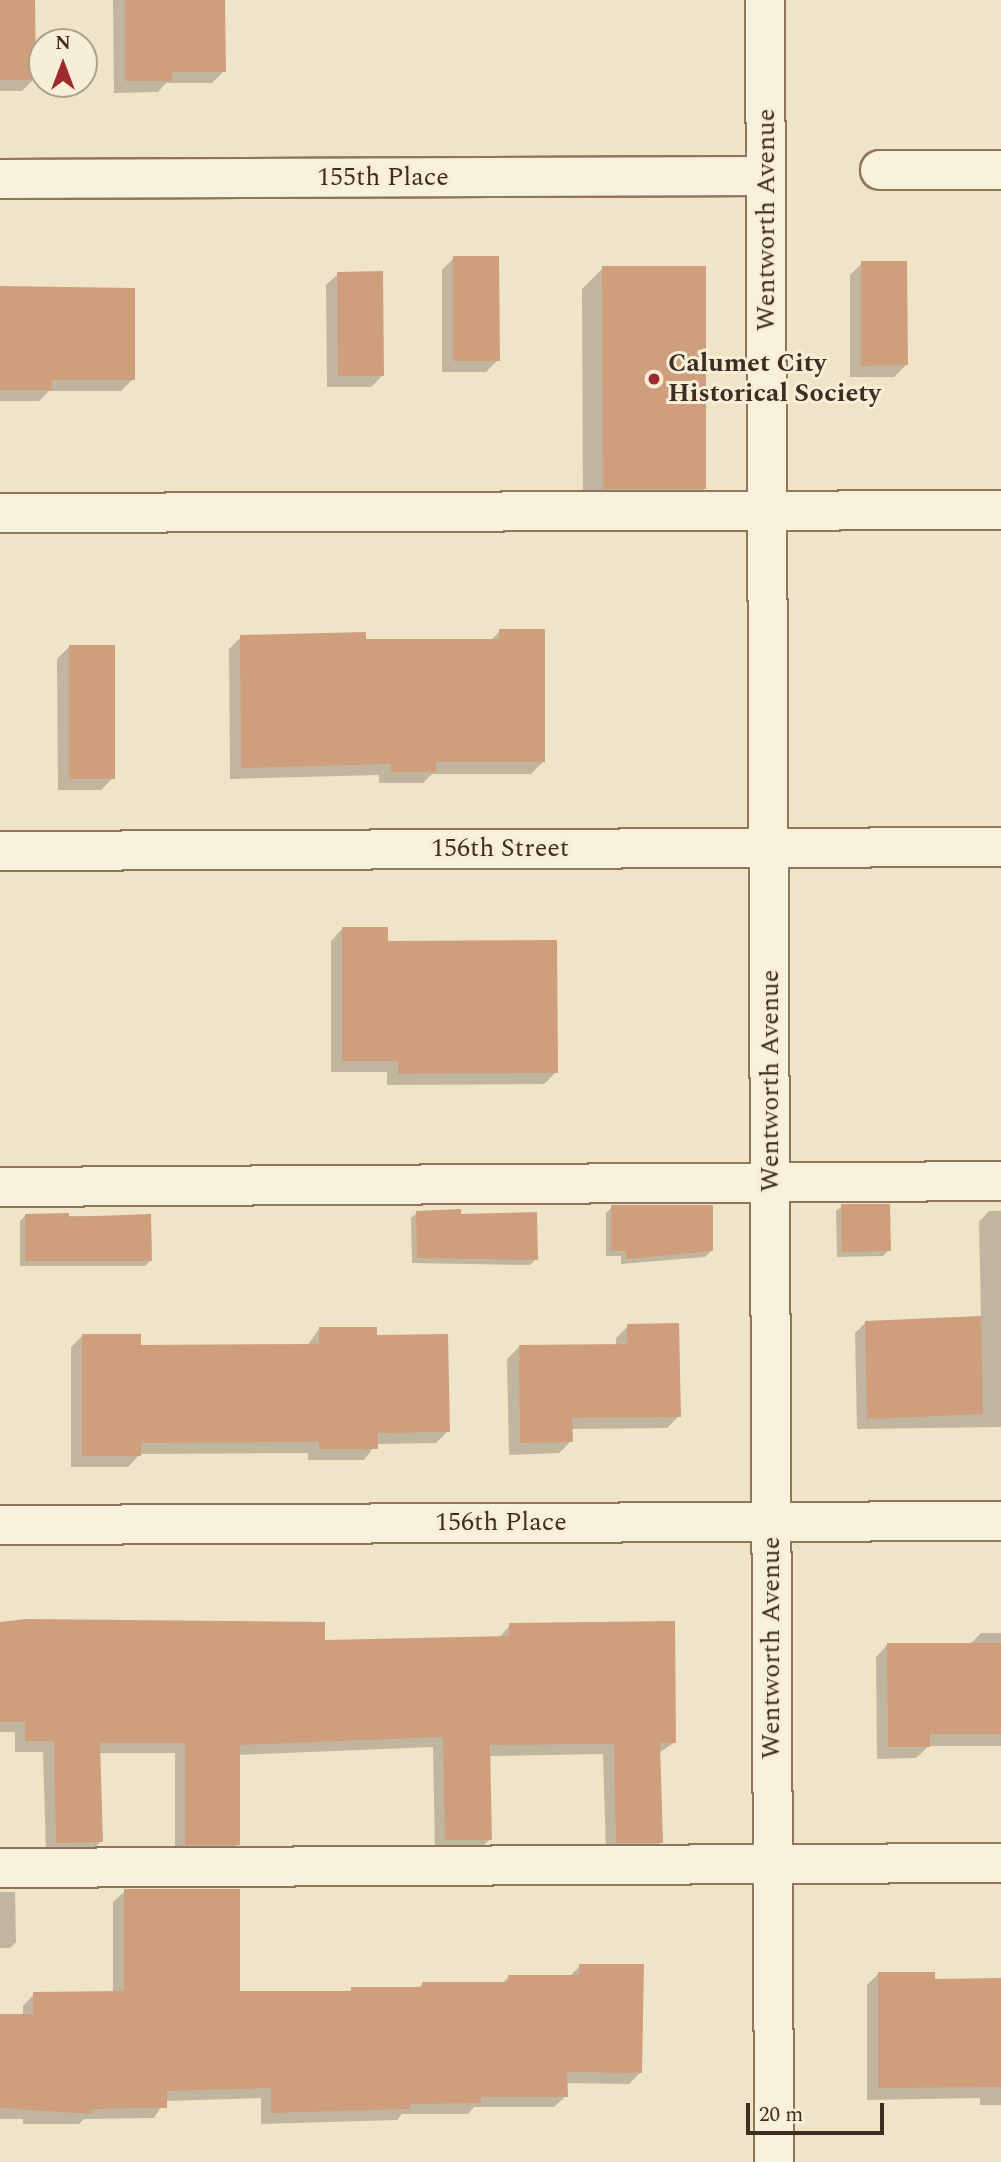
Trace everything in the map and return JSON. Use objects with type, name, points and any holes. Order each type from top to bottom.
[{"type":"street","name":"Wentworth Avenue","points":[[765,0],[774,2162]]},
{"type":"street","points":[[880,170],[1001,170]]},
{"type":"street","name":"155th Place","points":[[0,179],[766,176]]},
{"type":"street","points":[[0,513],[1001,510]]},
{"type":"street","name":"156th Street","points":[[0,852],[1001,847]]},
{"type":"street","points":[[0,1187],[1001,1181]]},
{"type":"street","name":"156th Place","points":[[0,1525],[1001,1521]]},
{"type":"street","points":[[0,1868],[1001,1863]]},
{"type":"building","points":[[0,0],[35,0],[35,28],[28,28],[28,80],[0,80]]},
{"type":"building","points":[[125,0],[225,0],[226,72],[172,72],[172,81],[125,81]]},
{"type":"building","points":[[453,256],[499,256],[500,361],[453,361]]},
{"type":"building","points":[[861,261],[907,261],[908,365],[861,366]]},
{"type":"building","name":"Calumet City Historical Society","points":[[602,266],[706,266],[706,489],[603,489]]},
{"type":"building","points":[[383,271],[384,376],[338,376],[337,272]]},
{"type":"building","points":[[0,286],[135,288],[135,380],[52,380],[52,390],[0,390]]},
{"type":"building","points":[[499,629],[545,629],[545,762],[436,762],[436,772],[391,772],[391,764],[241,768],[240,635],[366,632],[366,639],[499,639]]},
{"type":"building","points":[[69,645],[115,645],[115,779],[69,779]]},
{"type":"building","points":[[342,927],[388,927],[388,941],[557,940],[558,1073],[398,1074],[398,1061],[342,1061]]},
{"type":"building","points":[[841,1204],[890,1204],[891,1251],[842,1252]]},
{"type":"building","points":[[611,1205],[713,1205],[713,1251],[626,1259],[626,1251],[611,1251]]},
{"type":"building","points":[[461,1209],[461,1214],[537,1212],[538,1260],[417,1258],[416,1211]]},
{"type":"building","points":[[69,1213],[69,1217],[151,1214],[152,1261],[25,1261],[25,1214]]},
{"type":"building","points":[[981,1316],[983,1414],[867,1419],[865,1321]]},
{"type":"building","points":[[679,1323],[681,1417],[572,1418],[573,1442],[520,1443],[519,1345],[627,1344],[627,1324]]},
{"type":"building","points":[[319,1327],[377,1327],[377,1335],[448,1334],[450,1432],[378,1433],[378,1449],[319,1449],[319,1442],[141,1443],[141,1456],[82,1456],[82,1334],[141,1334],[141,1345],[319,1344]]},
{"type":"building","points":[[25,1619],[325,1622],[325,1640],[509,1636],[509,1623],[675,1621],[676,1743],[660,1743],[663,1843],[616,1843],[614,1744],[490,1745],[492,1840],[445,1840],[443,1737],[240,1745],[240,1845],[185,1845],[185,1743],[100,1743],[103,1842],[56,1843],[54,1741],[25,1741],[25,1722],[0,1722],[0,1622]]},
{"type":"building","points":[[887,1643],[1001,1643],[1001,1734],[930,1734],[930,1747],[888,1747]]},
{"type":"building","points":[[124,1889],[240,1889],[240,1991],[351,1991],[351,1987],[422,1987],[422,1982],[508,1982],[508,1975],[579,1975],[579,1964],[644,1964],[642,2073],[567,2072],[568,2097],[481,2097],[481,2103],[410,2104],[410,2109],[271,2113],[271,2088],[167,2091],[167,2108],[92,2109],[92,2114],[0,2108],[0,2014],[33,2014],[33,1992],[124,1991]]},
{"type":"building","points":[[878,1972],[935,1972],[935,1979],[1001,1978],[1001,2087],[878,2088]]},
{"type":"place","name":"Calumet City Historical Society","points":[[654,379]]}]
